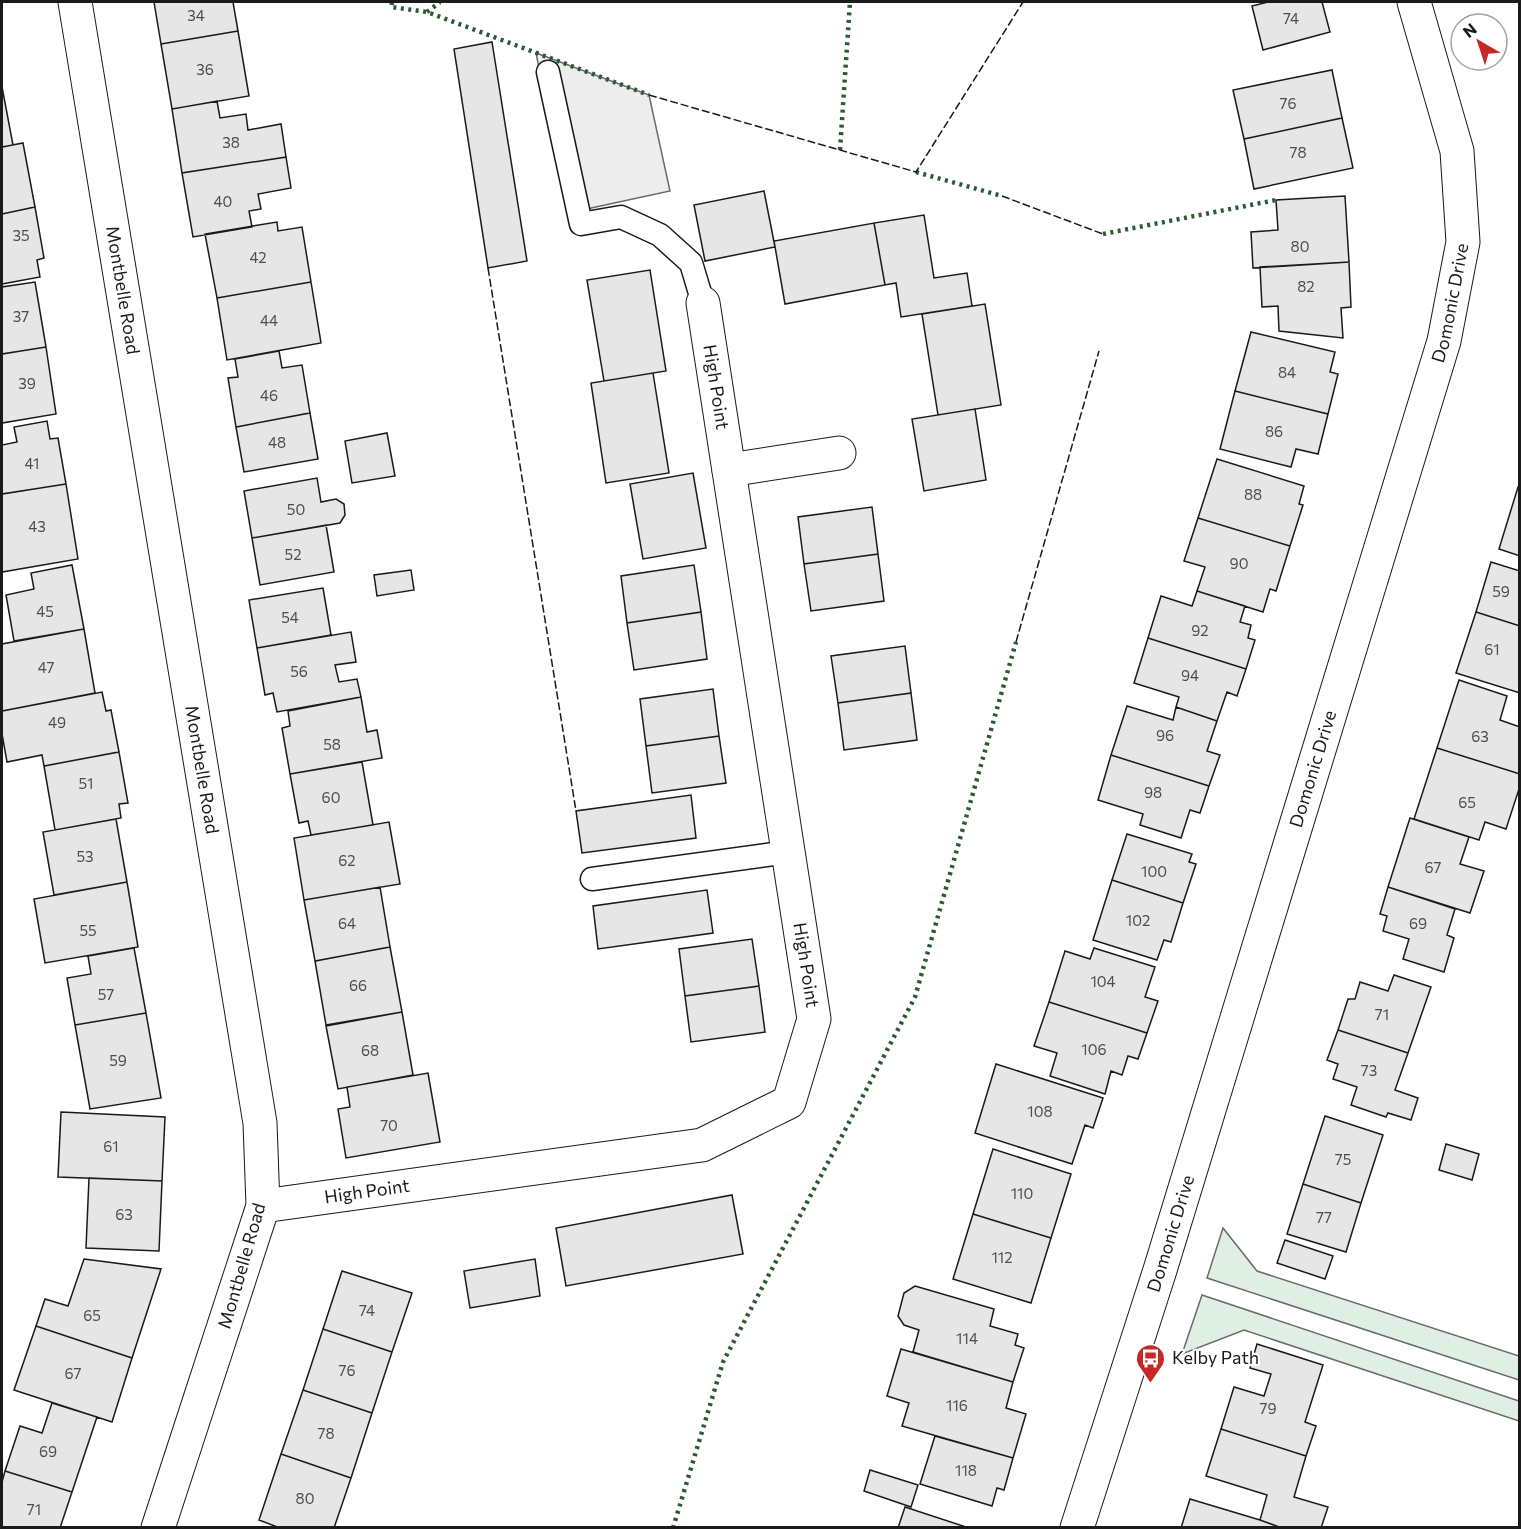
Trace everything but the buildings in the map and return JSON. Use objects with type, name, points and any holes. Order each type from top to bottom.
[{"type":"street","name":"Montbelle Road","points":[[75,2],[260,1123],[263,1206],[158,1527]]},
{"type":"street","name":"Domonic Drive","points":[[1077,1527],[1160,1270],[1444,341],[1463,242],[1457,150],[1414,2]]},
{"type":"street","name":"High Point","points":[[263,1206],[702,1145],[789,1102],[814,1019],[703,303]]},
{"type":"street","points":[[729,470],[839,453]]},
{"type":"lane","points":[[548,72],[581,224],[621,217],[660,236],[691,263],[703,303]]},
{"type":"lane","points":[[592,879],[788,852]]},
{"type":"green space","points":[[1223,1228],[1257,1271],[1519,1356],[1519,1380],[1207,1278]]},
{"type":"green space","points":[[1202,1295],[1519,1401],[1519,1421],[1244,1330],[1182,1354]]},
{"type":"shaded area","points":[[536,53],[649,95],[670,191],[568,213]]},
{"type":"hedge","points":[[392,2],[391,7],[427,12],[649,95]]},
{"type":"hedge","points":[[427,12],[440,2]]},
{"type":"hedge","points":[[840,150],[850,2]]},
{"type":"hedge","points":[[916,172],[1002,196]]},
{"type":"hedge","points":[[1103,234],[1276,200]]},
{"type":"hedge","points":[[673,1528],[723,1362],[915,997],[1016,642]]},
{"type":"fence","points":[[649,95],[916,172],[1023,2]]},
{"type":"fence","points":[[1002,196],[1103,234]]},
{"type":"fence","points":[[488,268],[576,811]]},
{"type":"fence","points":[[1016,642],[1099,351]]},
{"type":"place","name":"Kelby Path","points":[[1151,1384]]}]
